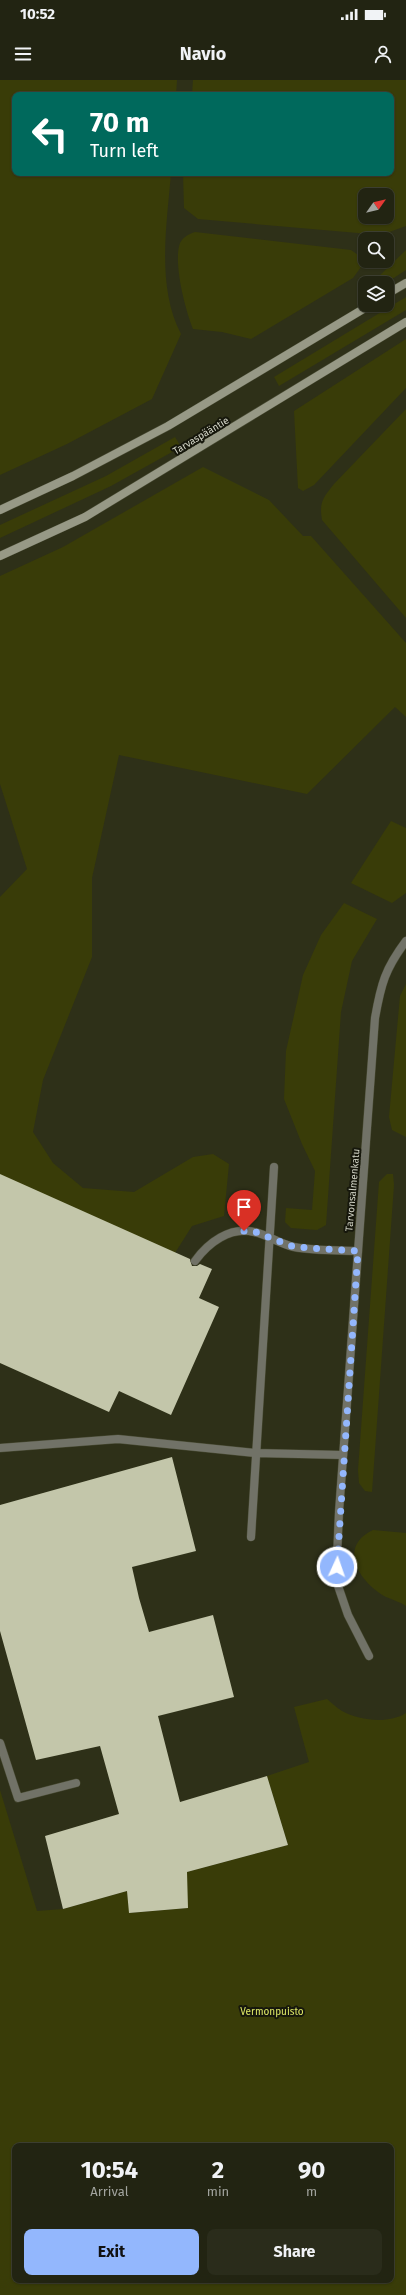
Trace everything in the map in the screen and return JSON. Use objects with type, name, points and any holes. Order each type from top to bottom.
[{"type":"main road","points":[[394,290],[406,282]]},
{"type":"main road","points":[[0,510],[73,476],[168,426],[268,368],[359,312]]},
{"type":"main road","name":"Tarvaspääntie","points":[[0,556],[85,517],[406,322]]},
{"type":"street","name":"Tarvonsalmenkatu","points":[[369,1656],[348,1615],[336,1580],[343,1455],[375,1018],[380,989],[390,963],[406,941]]},
{"type":"street","points":[[251,1537],[255,1453],[274,1167]]},
{"type":"street","points":[[195,1261],[204,1249],[217,1239],[234,1231],[253,1231],[294,1247],[358,1251]]},
{"type":"street","points":[[0,1448],[118,1439],[255,1453],[343,1455]]},
{"type":"street","points":[[0,1743],[18,1798],[76,1783]]},
{"type":"green space","points":[[0,80],[177,80],[176,92],[12,92],[12,176],[171,176],[166,234],[166,275],[168,296],[173,315],[181,334],[152,399],[67,444],[0,475]]},
{"type":"green space","points":[[193,80],[406,80],[406,226],[389,232],[358,233],[198,219],[184,208],[183,176],[394,176],[394,92],[192,92]]},
{"type":"green space","points":[[195,232],[351,250],[358,255],[358,268],[360,268],[353,278],[251,339],[222,332],[193,329],[181,286],[178,262],[180,243],[186,236]]},
{"type":"green space","points":[[406,250],[406,270],[394,278],[394,276],[379,276],[387,268],[394,268],[394,262]]},
{"type":"green space","points":[[406,297],[406,310],[279,386],[274,377],[381,312],[394,312],[394,304]]},
{"type":"green space","points":[[406,339],[406,388],[314,485],[303,491],[298,488],[294,411]]},
{"type":"green space","points":[[406,409],[406,618],[322,520],[321,509],[323,500],[334,484]]},
{"type":"green space","points":[[175,437],[181,447],[111,486],[0,538],[0,525],[106,476]]},
{"type":"green space","points":[[203,467],[269,500],[303,536],[311,536],[406,643],[406,717],[395,707],[307,794],[119,755],[92,878],[92,957],[43,1080],[33,1132],[53,1163],[83,1188],[134,1192],[193,1157],[213,1154],[229,1164],[224,1216],[192,1226],[175,1253],[0,1186],[0,897],[27,869],[0,784],[0,576],[63,547]]},
{"type":"green space","points":[[391,821],[406,828],[406,893],[392,903],[351,883]]},
{"type":"green space","points":[[344,903],[377,919],[352,961],[341,1012],[326,1225],[317,1230],[291,1228],[285,1222],[286,1208],[312,1210],[315,1171],[302,1144],[284,1099],[286,1051],[303,975],[321,935]]},
{"type":"green space","points":[[406,984],[406,1137],[392,1130],[389,1117],[400,996]]},
{"type":"green space","points":[[387,1174],[393,1174],[394,1185],[372,1492],[365,1491],[359,1483],[358,1470],[379,1182]]},
{"type":"green space","points":[[373,1530],[406,1533],[406,1606],[376,1591],[361,1574],[356,1564],[354,1555],[356,1546],[362,1537]]},
{"type":"green space","name":"Vermonpuisto","points":[[327,1699],[342,1711],[366,1719],[391,1719],[406,1713],[406,2295],[0,2295],[0,1790],[37,1911],[63,1909],[127,1891],[130,1913],[187,1908],[187,1872],[288,1845],[267,1776],[309,1762],[294,1707]]},
{"type":"building","points":[[0,1174],[190,1259],[192,1266],[197,1266],[200,1264],[212,1269],[199,1298],[219,1307],[171,1415],[119,1391],[109,1412],[0,1363]]},
{"type":"building","points":[[172,1457],[196,1551],[132,1567],[139,1598],[149,1632],[213,1615],[234,1697],[158,1716],[180,1802],[267,1776],[288,1845],[187,1872],[188,1908],[129,1913],[127,1891],[63,1909],[45,1836],[119,1814],[100,1746],[36,1760],[0,1631],[0,1505]]},
{"type":"route","points":[[244,1231],[253,1231],[294,1247],[358,1251],[339,1512],[337,1567]]}]
